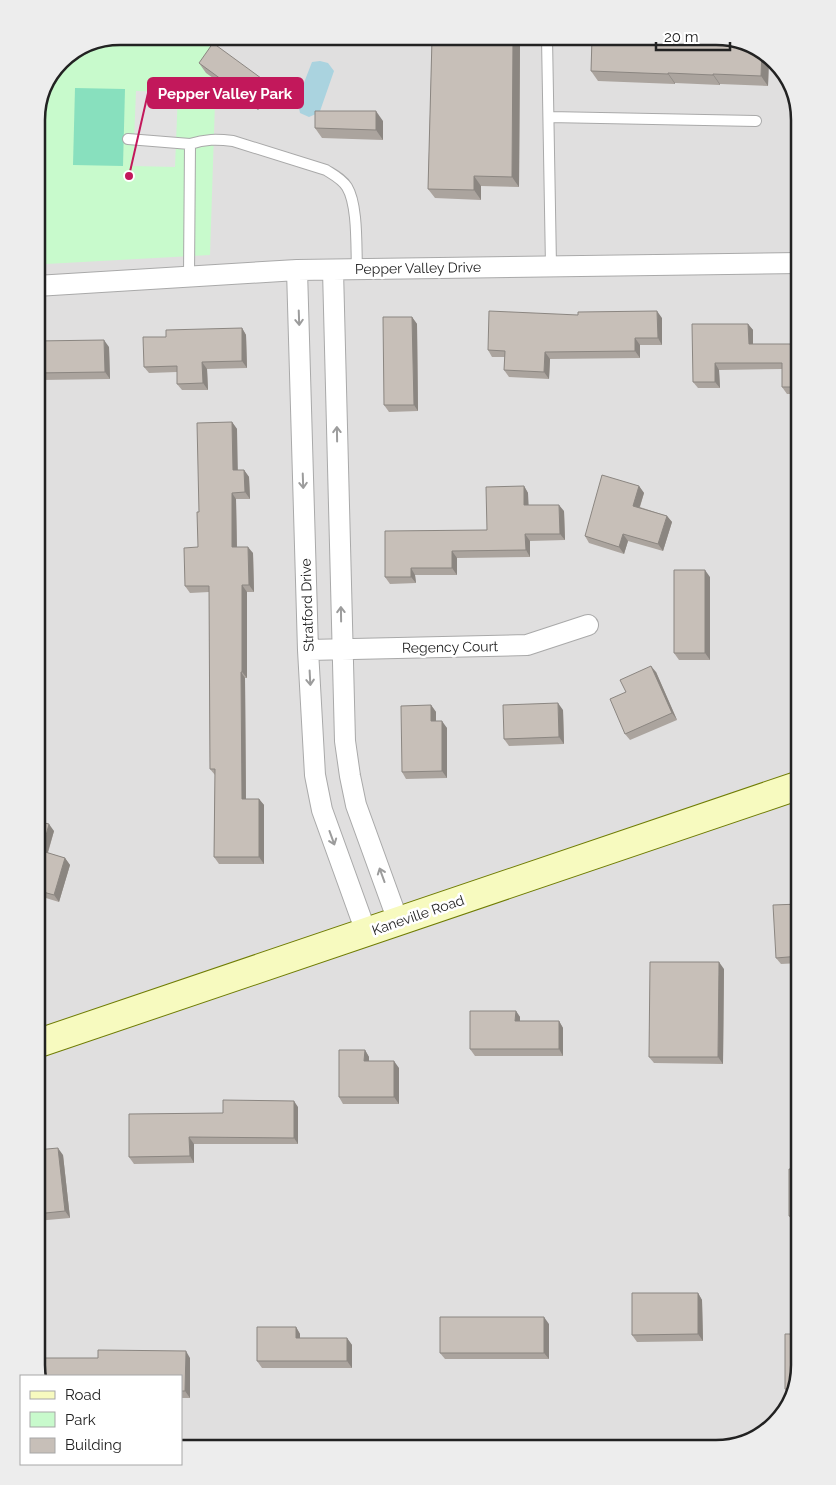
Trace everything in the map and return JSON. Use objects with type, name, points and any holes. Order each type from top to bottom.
[{"type":"main road","name":"Kaneville Road","points":[[45,1041],[791,788]]},
{"type":"street","name":"Pepper Valley Drive","points":[[45,285],[298,270],[791,263]]},
{"type":"street","name":"Stratford Drive","points":[[298,270],[308,650],[315,776],[322,810],[366,932]]},
{"type":"street","points":[[332,270],[345,741],[356,805],[398,921]]},
{"type":"street","name":"Regency Court","points":[[308,650],[528,645],[588,626]]},
{"type":"lane","points":[[547,45],[551,266]]},
{"type":"lane","points":[[549,117],[756,121]]},
{"type":"lane","points":[[128,139],[190,144],[203,139],[233,141],[326,170],[338,177],[347,188],[352,200],[358,269]]},
{"type":"lane","points":[[189,276],[190,144]]},
{"type":"shaded area","points":[[120,45],[721,45],[731,46],[749,53],[769,67],[776,74],[785,91],[790,105],[791,120],[791,777],[45,1030],[45,115],[48,100],[60,74],[82,55],[96,49]]},
{"type":"shaded area","points":[[136,91],[178,92],[175,167],[133,166]]},
{"type":"shaded area","points":[[791,798],[791,1365],[787,1389],[783,1398],[766,1421],[754,1430],[731,1439],[182,1440],[182,1375],[46,1375],[45,1052]]},
{"type":"green space","points":[[217,45],[210,255],[46,264],[45,115],[48,100],[60,74],[82,55],[110,46]]},
{"type":"green space","points":[[75,88],[125,89],[123,166],[73,165]]},
{"type":"water","points":[[312,62],[328,63],[334,71],[319,114],[309,117],[300,113],[299,108],[295,106]]},
{"type":"building","points":[[212,45],[216,45],[265,81],[251,101],[199,63]]},
{"type":"building","points":[[432,45],[513,45],[512,177],[474,176],[474,190],[428,189]]},
{"type":"building","points":[[592,45],[721,45],[740,49],[762,61],[761,76],[591,71]]},
{"type":"building","points":[[315,111],[376,111],[376,130],[315,128]]},
{"type":"building","points":[[489,311],[578,315],[578,312],[657,311],[658,338],[635,338],[635,351],[545,352],[544,372],[504,370],[505,351],[488,350]]},
{"type":"building","points":[[383,317],[412,317],[414,405],[384,405]]},
{"type":"building","points":[[692,324],[748,324],[749,344],[791,344],[791,387],[782,387],[782,363],[715,363],[715,382],[693,382]]},
{"type":"building","points":[[242,328],[242,361],[202,362],[203,383],[177,384],[177,366],[144,367],[143,337],[166,337],[166,330]]},
{"type":"building","points":[[104,340],[105,372],[45,373],[45,341]]},
{"type":"building","points":[[232,422],[233,470],[244,470],[245,492],[232,493],[232,547],[248,547],[249,585],[242,585],[242,799],[259,799],[259,857],[214,857],[215,769],[210,769],[209,586],[185,586],[184,548],[198,547],[197,423]]},
{"type":"building","points":[[602,475],[639,486],[633,506],[667,516],[658,544],[623,534],[619,547],[585,536]]},
{"type":"building","points":[[524,486],[524,505],[559,505],[560,534],[525,534],[526,550],[452,551],[452,568],[411,568],[411,577],[385,577],[385,531],[487,530],[486,487]]},
{"type":"building","points":[[674,570],[705,570],[705,653],[674,653]]},
{"type":"building","points":[[651,666],[672,713],[625,734],[610,699],[626,692],[620,680]]},
{"type":"building","points":[[558,703],[559,737],[504,739],[503,705]]},
{"type":"building","points":[[431,705],[431,721],[442,721],[442,771],[402,772],[401,706]]},
{"type":"building","points":[[45,823],[49,824],[45,839]]},
{"type":"building","points":[[45,852],[65,858],[54,895],[45,892]]},
{"type":"building","points":[[791,904],[791,957],[776,958],[773,905]]},
{"type":"building","points":[[650,962],[719,962],[718,1057],[649,1057]]},
{"type":"building","points":[[470,1011],[516,1011],[515,1021],[559,1021],[559,1049],[470,1049]]},
{"type":"building","points":[[339,1050],[365,1050],[364,1061],[394,1061],[394,1097],[339,1097]]},
{"type":"building","points":[[223,1100],[294,1101],[294,1138],[189,1137],[190,1156],[129,1157],[129,1114],[223,1113]]},
{"type":"building","points":[[58,1148],[65,1211],[45,1213],[45,1149]]},
{"type":"building","points":[[789,1169],[791,1169],[791,1216],[789,1216]]},
{"type":"building","points":[[632,1293],[698,1293],[698,1334],[632,1335]]},
{"type":"building","points":[[440,1317],[544,1317],[544,1353],[440,1353]]},
{"type":"building","points":[[257,1327],[296,1327],[296,1338],[347,1338],[347,1361],[257,1361]]},
{"type":"building","points":[[785,1334],[791,1334],[790,1375],[787,1389],[785,1389]]},
{"type":"building","points":[[98,1350],[186,1351],[185,1391],[182,1391],[182,1375],[46,1375],[45,1358],[98,1358]]},
{"type":"place","name":"Pepper Valley Park","points":[[129,176]]}]
